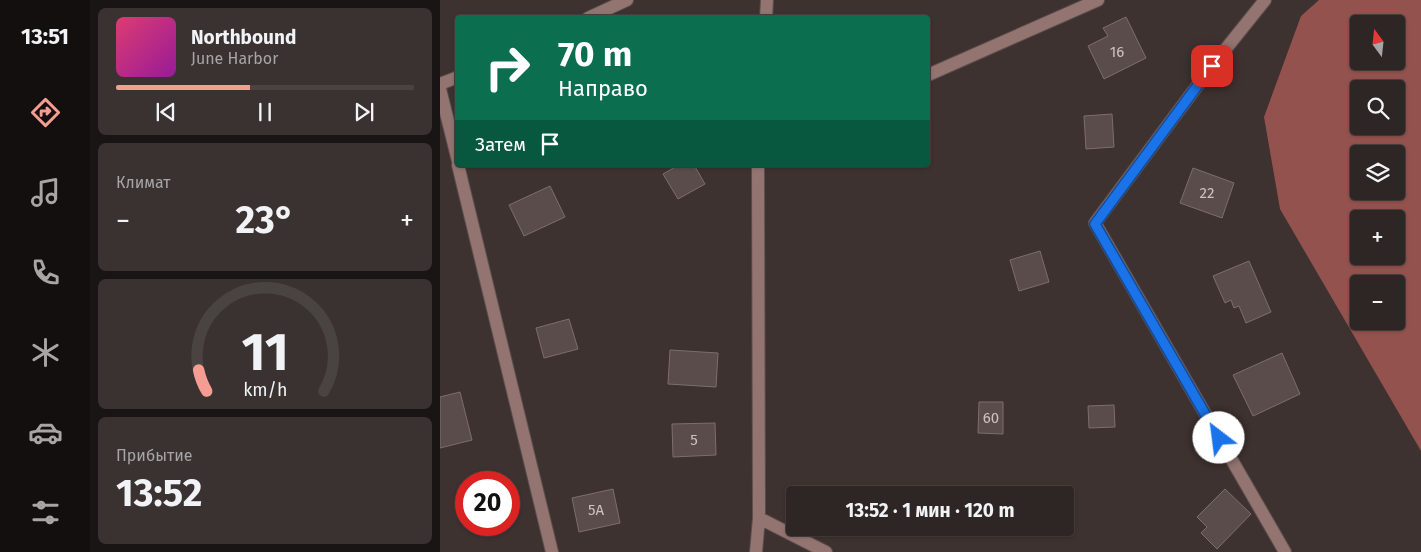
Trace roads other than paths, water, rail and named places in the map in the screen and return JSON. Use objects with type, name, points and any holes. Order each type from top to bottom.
[{"type":"street","points":[[594,15],[627,0]]},
{"type":"street","points":[[766,15],[767,0]]},
{"type":"street","points":[[930,74],[1098,0]]},
{"type":"street","points":[[1265,0],[1212,66],[1095,224],[1285,552]]},
{"type":"street","points":[[440,84],[455,77]]},
{"type":"street","points":[[440,89],[455,149]]},
{"type":"street","points":[[458,167],[552,552]]},
{"type":"street","points":[[756,552],[759,518],[758,167]]},
{"type":"street","points":[[759,518],[826,552]]}]
